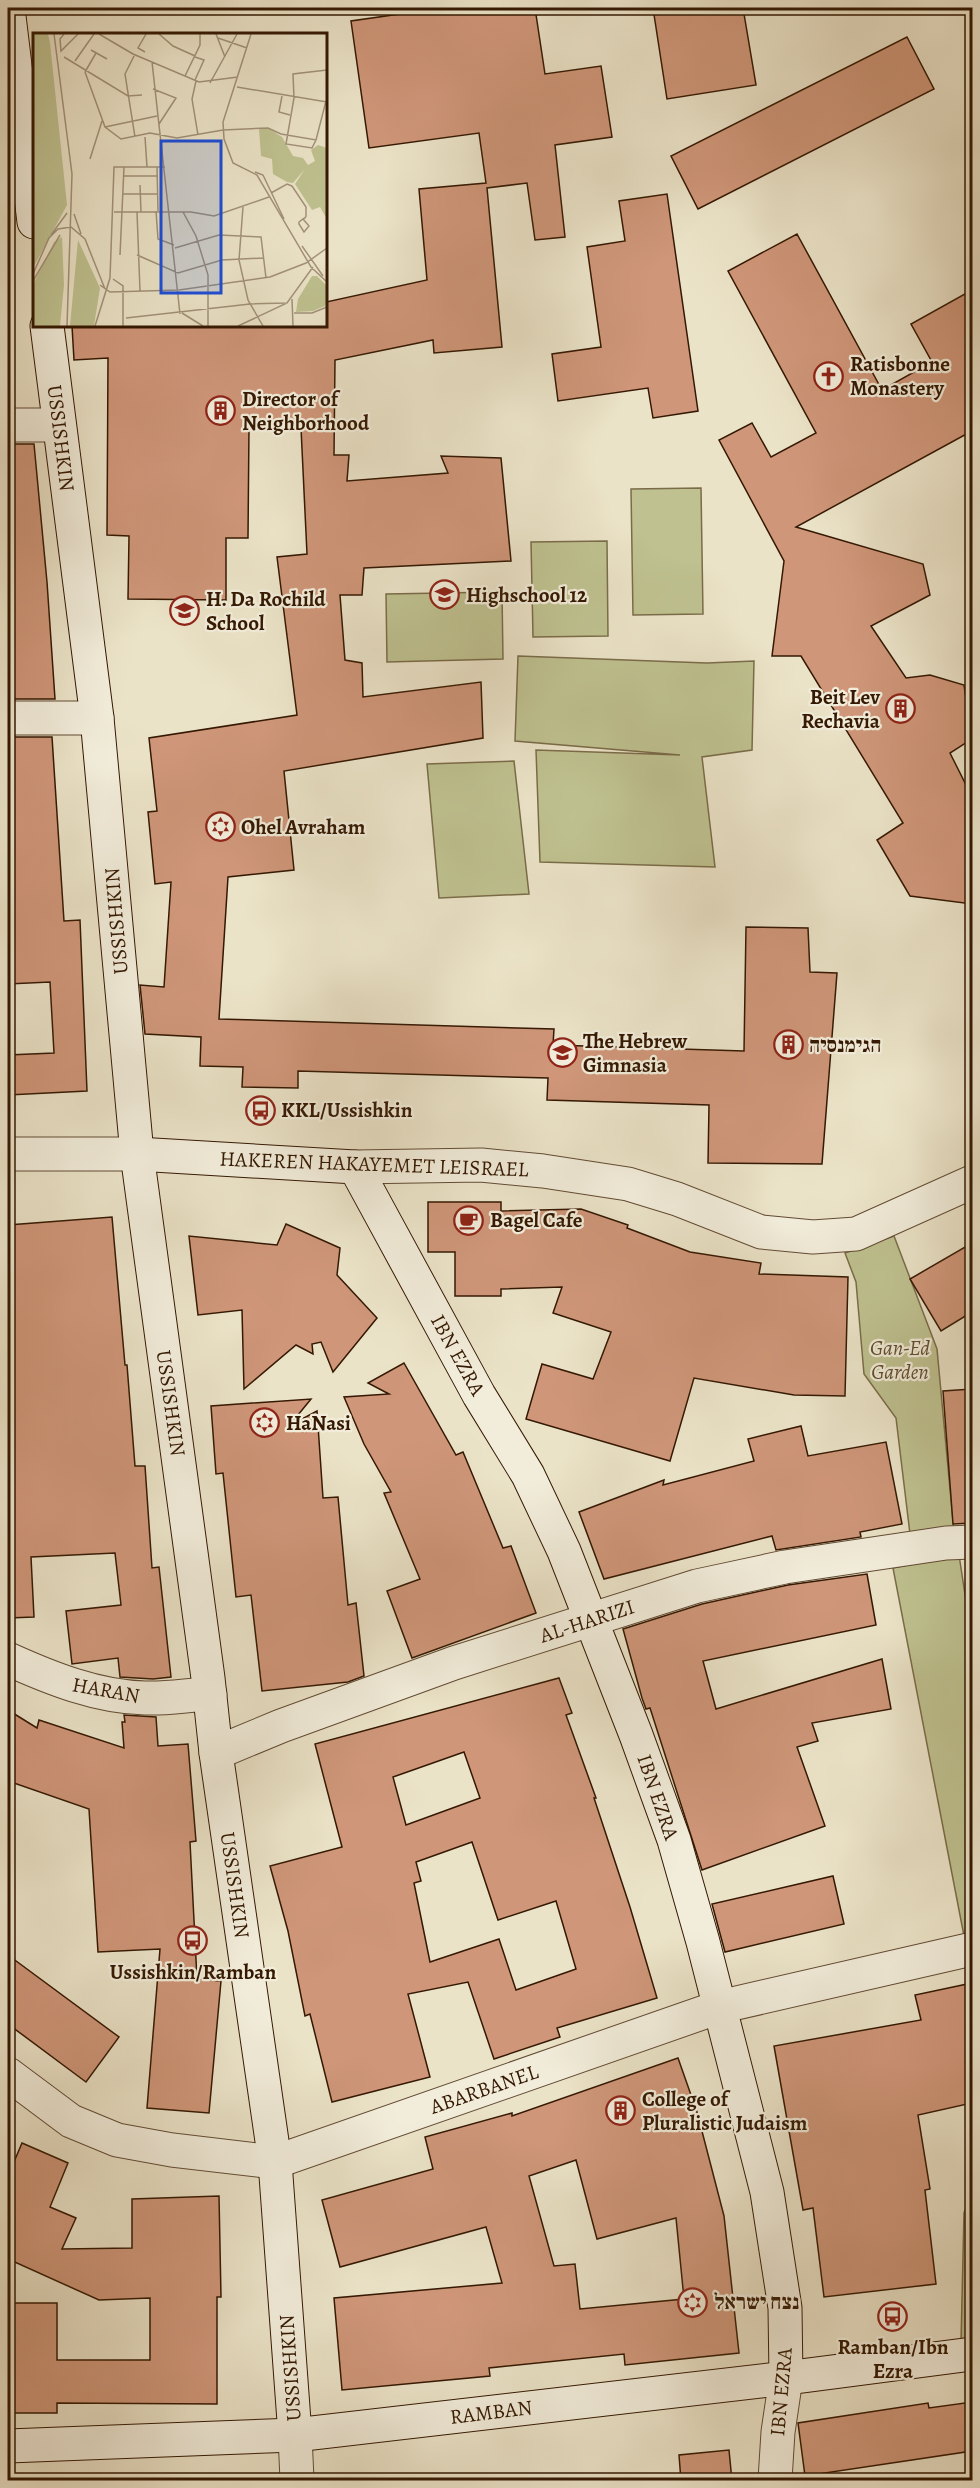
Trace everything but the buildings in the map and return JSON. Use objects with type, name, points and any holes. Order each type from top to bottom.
[{"type":"street","points":[[8,8],[33,214]]},
{"type":"street","name":"USSISHKIN","points":[[47,327],[97,718],[137,1154],[216,1753],[275,2162],[297,2481]]},
{"type":"street","points":[[8,425],[59,425]]},
{"type":"street","points":[[8,718],[97,718]]},
{"type":"street","name":"HAKEREN HAKAYEMET LEISRAEL","points":[[8,1154],[137,1154],[355,1167],[481,1165],[543,1171],[617,1182],[677,1198],[761,1232],[813,1237],[856,1234],[972,1182]]},
{"type":"street","name":"IBN EZRA","points":[[355,1167],[479,1395],[528,1475],[564,1551],[674,1840],[767,2192],[785,2308],[786,2379],[778,2432],[775,2481]]},
{"type":"street","name":"AL-HARIZI","points":[[216,1753],[281,1726],[454,1663],[697,1586],[785,1567],[972,1542]]},
{"type":"street","name":"HARAN","points":[[8,1659],[52,1679],[101,1692],[144,1698],[210,1694]]},
{"type":"street","name":"ABARBANEL","points":[[8,2074],[71,2121],[117,2140],[172,2150],[275,2162],[719,2007],[972,1949]]},
{"type":"street","name":"RAMBAN","points":[[8,2446],[295,2435],[786,2379],[972,2354]]},
{"type":"green space","points":[[701,488],[703,614],[633,615],[631,489]]},
{"type":"green space","points":[[607,541],[608,636],[533,637],[531,542]]},
{"type":"green space","points":[[502,592],[503,659],[387,662],[386,594]]},
{"type":"green space","points":[[518,656],[707,663],[754,661],[752,750],[702,757],[715,867],[540,862],[536,750],[680,755],[515,741]]},
{"type":"green space","points":[[514,761],[529,894],[439,898],[427,764]]},
{"type":"green space","name":"Gan-Ed Garden","points":[[894,1236],[937,1349],[954,1532],[910,1534],[896,1418],[864,1374],[856,1282],[845,1253]]},
{"type":"green space","points":[[959,1555],[972,1640],[972,1936],[964,1936],[893,1568]]},
{"type":"green space","points":[[972,2192],[972,2341],[961,2343],[964,2213]]},
{"type":"place","name":"Ratisbonne Monastery","points":[[829,376]]},
{"type":"place","name":"Director of Neighborhood","points":[[221,411]]},
{"type":"place","name":"Highschool 12","points":[[445,595]]},
{"type":"place","name":"H. Da Rochild School","points":[[185,611]]},
{"type":"place","name":"Beit Lev Rechavia","points":[[901,709]]},
{"type":"place","name":"Ohel Avraham","points":[[220,827]]},
{"type":"place","name":"הגימנסיה","points":[[788,1045]]},
{"type":"place","name":"The Hebrew Gimnasia","points":[[562,1053]]},
{"type":"place","name":"KKL/Ussishkin","points":[[260,1110]]},
{"type":"place","name":"Bagel Cafe","points":[[469,1220]]},
{"type":"place","name":"HaNasi","points":[[265,1423]]},
{"type":"place","name":"Ussishkin/Ramban","points":[[193,1941]]},
{"type":"place","name":"College of Pluralistic Judaism","points":[[621,2111]]},
{"type":"place","name":"נצח ישראל","points":[[693,2302]]},
{"type":"place","name":"Ramban/Ibn Ezra","points":[[893,2316]]}]
